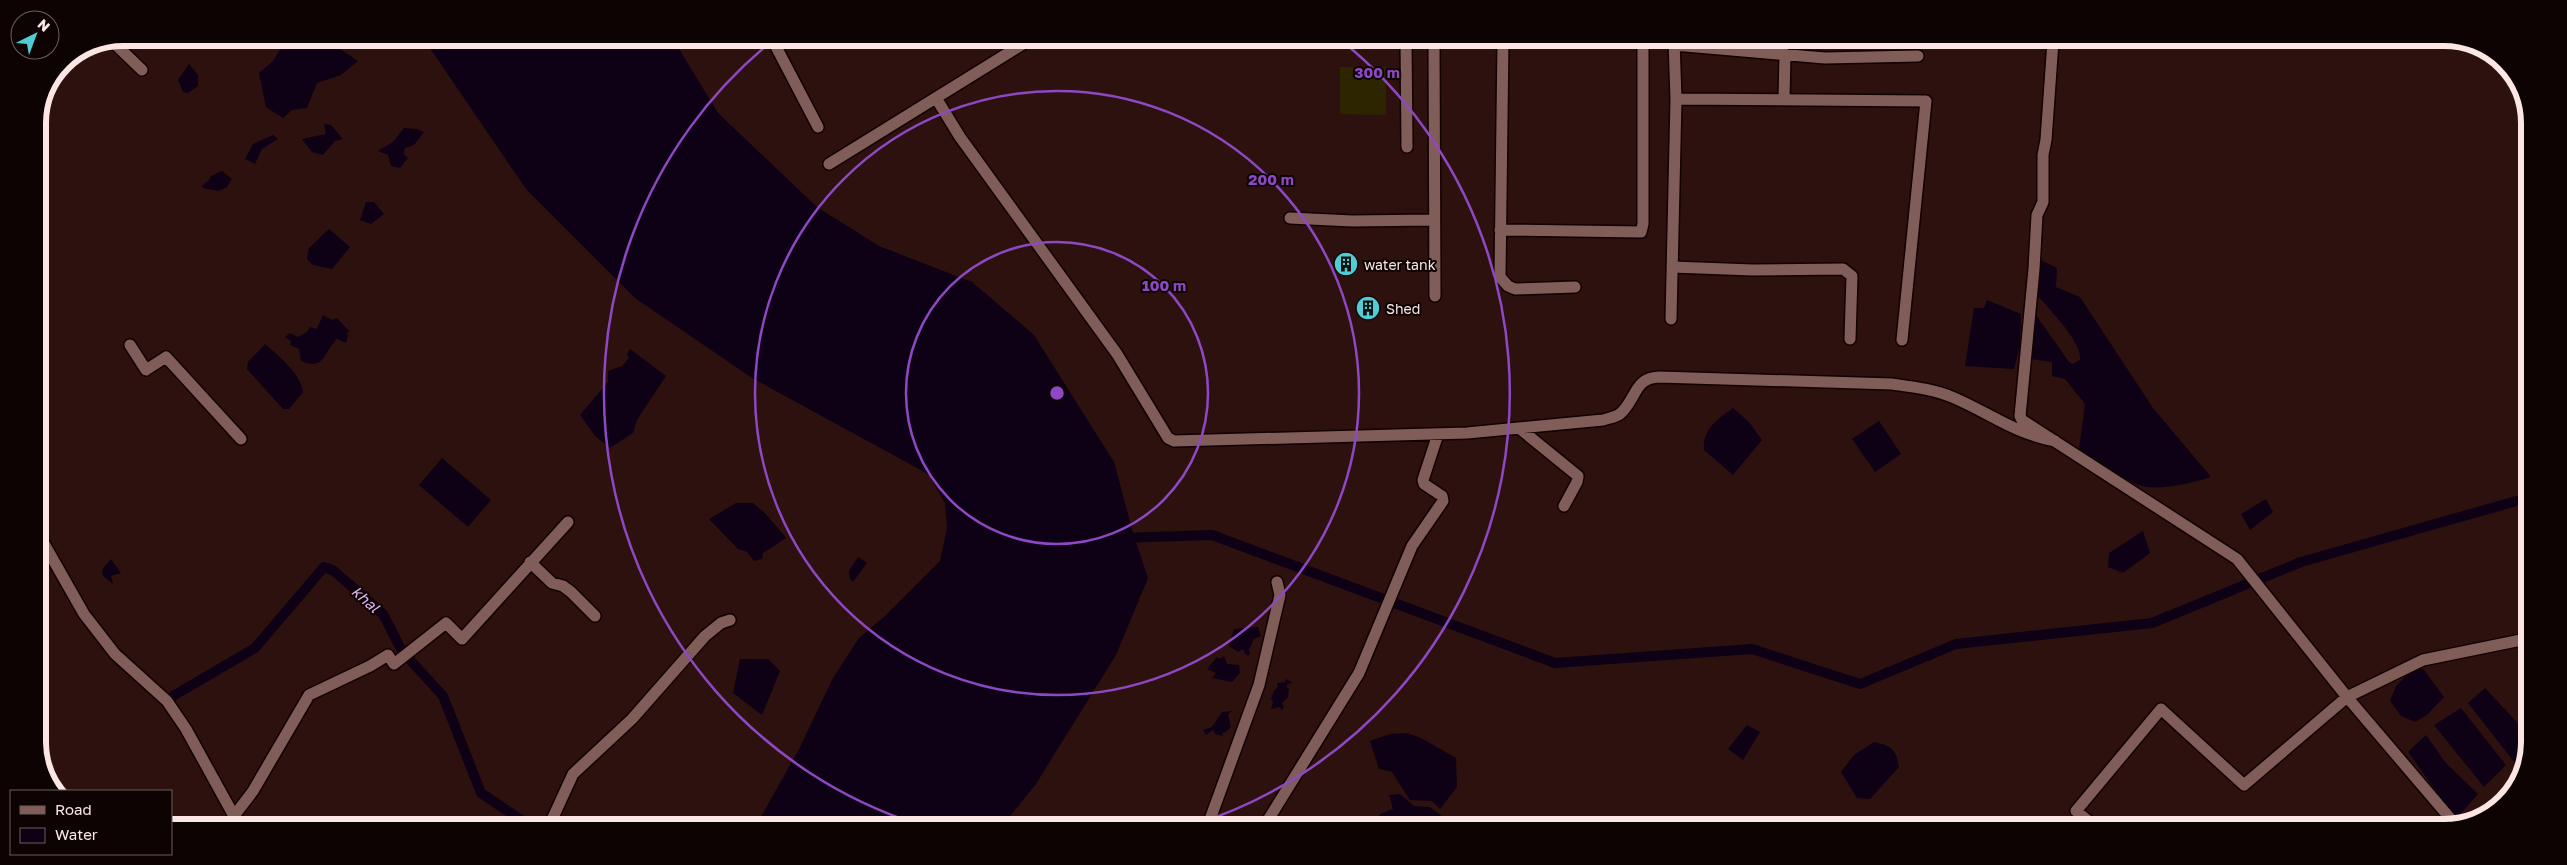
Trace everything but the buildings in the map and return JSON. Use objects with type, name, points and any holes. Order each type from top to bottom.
[{"type":"street","points":[[776,46],[818,128]]},
{"type":"street","points":[[829,164],[1020,46]]},
{"type":"street","points":[[1406,46],[1407,147]]},
{"type":"street","points":[[1434,46],[1433,220],[1435,296]]},
{"type":"street","points":[[1503,46],[1500,277],[1508,286],[1515,289],[1575,288]]},
{"type":"street","points":[[1500,230],[1641,232],[1643,224],[1643,46]]},
{"type":"street","points":[[1671,318],[1676,99],[1674,46]]},
{"type":"street","points":[[1704,46],[1825,58],[1918,56]]},
{"type":"street","points":[[2053,46],[2046,140],[2043,155],[2042,202],[2037,215],[2034,269],[2020,416],[2028,426],[2055,441],[2237,559],[2347,697],[2450,818]]},
{"type":"street","points":[[118,47],[142,70]]},
{"type":"street","points":[[1784,100],[1785,54]]},
{"type":"street","points":[[936,98],[960,136],[1117,354],[1168,438],[1182,440],[1438,434],[1603,420],[1621,413],[1642,381],[1648,377],[1892,384],[1929,389],[1953,397],[2018,431],[2055,441]]},
{"type":"street","points":[[1676,99],[1926,100],[1902,340]]},
{"type":"street","points":[[1290,218],[1352,221],[1433,220]]},
{"type":"street","points":[[1672,267],[1753,270],[1843,269],[1852,276],[1850,339]]},
{"type":"street","points":[[130,345],[146,370],[166,357],[241,439]]},
{"type":"street","points":[[1519,428],[1578,476],[1577,482],[1564,506]]},
{"type":"street","points":[[1268,819],[1360,674],[1412,546],[1443,501],[1442,496],[1424,484],[1423,480],[1438,434]]},
{"type":"street","points":[[234,819],[253,791],[309,695],[370,666],[388,655],[394,664],[446,623],[462,639],[568,522]]},
{"type":"street","points":[[46,547],[84,614],[115,654],[167,701],[186,729],[232,819]]},
{"type":"street","points":[[530,562],[552,583],[563,586],[571,592],[595,616]]},
{"type":"street","points":[[1210,819],[1259,686],[1280,595],[1277,582]]},
{"type":"street","points":[[552,819],[573,774],[632,719],[705,636],[721,623],[730,620]]},
{"type":"street","points":[[2086,819],[2076,811],[2161,708],[2244,785],[2347,697],[2423,660],[2521,640]]},
{"type":"shaded area","points":[[1340,67],[1386,67],[1386,115],[1340,114]]},
{"type":"water","points":[[282,46],[336,46],[358,61],[341,75],[317,83],[307,108],[292,110],[283,118],[266,107],[259,73],[273,61]]},
{"type":"water","points":[[428,46],[677,46],[718,113],[817,207],[879,246],[972,282],[1034,335],[1114,462],[1133,533],[1148,578],[1116,655],[1036,784],[1008,819],[760,819],[799,749],[833,678],[859,638],[885,616],[940,561],[947,528],[945,503],[928,474],[752,378],[635,298],[526,189]]},
{"type":"water","points":[[189,64],[198,75],[198,86],[188,93],[183,92],[178,80]]},
{"type":"water","points":[[324,124],[331,125],[343,139],[335,141],[323,155],[312,152],[302,139],[326,134]]},
{"type":"water","points":[[404,128],[417,129],[424,132],[414,145],[405,148],[404,154],[408,158],[400,168],[391,166],[388,155],[378,151],[393,142]]},
{"type":"water","points":[[273,135],[278,139],[262,149],[255,164],[245,159],[253,144]]},
{"type":"water","points":[[222,171],[232,179],[227,187],[218,191],[203,188],[202,186],[211,176]]},
{"type":"water","points":[[366,202],[374,202],[384,214],[371,224],[360,220]]},
{"type":"water","points":[[329,229],[350,247],[332,269],[313,265],[307,259],[309,248]]},
{"type":"water","points":[[2041,260],[2057,268],[2056,287],[2080,297],[2153,408],[2211,477],[2179,485],[2147,487],[2122,477],[2079,449],[2085,404],[2065,379],[2052,376],[2052,362],[2030,359],[2036,315],[2069,362],[2073,364],[2080,360],[2080,353],[2071,336],[2037,295]]},
{"type":"water","points":[[1987,300],[2021,314],[2020,346],[2014,369],[1965,366],[1974,308],[1984,308]]},
{"type":"water","points":[[323,315],[332,320],[337,318],[350,332],[347,332],[346,343],[337,339],[323,359],[315,364],[301,361],[299,349],[290,345],[291,341],[285,337],[290,333],[298,337],[307,332],[310,327],[317,329]]},
{"type":"water","points":[[265,344],[288,365],[301,385],[303,392],[289,409],[283,409],[247,369],[248,362]]},
{"type":"water","points":[[630,349],[666,376],[637,420],[633,433],[610,448],[595,436],[580,415],[608,382],[608,371],[622,366],[629,358],[627,354]]},
{"type":"water","points":[[1733,408],[1749,422],[1762,440],[1733,475],[1704,450],[1704,443],[1708,430],[1712,425]]},
{"type":"water","points":[[1879,421],[1901,454],[1875,472],[1852,439]]},
{"type":"water","points":[[442,458],[491,500],[468,527],[419,485]]},
{"type":"water","points":[[2266,499],[2273,512],[2250,530],[2241,514]]},
{"type":"water","points":[[736,503],[753,503],[766,514],[786,538],[763,553],[762,559],[754,561],[747,552],[738,549],[709,519]]},
{"type":"water","points":[[2143,531],[2150,553],[2123,573],[2108,567],[2109,553]]},
{"type":"water","points":[[858,557],[867,563],[853,582],[850,579],[849,571]]},
{"type":"water","points":[[111,559],[121,573],[111,576],[113,584],[103,576],[102,570]]},
{"type":"water","points":[[1258,627],[1261,636],[1254,639],[1249,649],[1250,655],[1246,655],[1243,649],[1238,652],[1229,646],[1234,629]]},
{"type":"water","points":[[1224,656],[1227,664],[1239,665],[1240,673],[1232,682],[1212,678],[1216,673],[1207,669],[1217,657],[1220,659]]},
{"type":"water","points":[[740,659],[768,659],[780,671],[762,715],[733,693]]},
{"type":"water","points":[[2416,666],[2424,670],[2444,697],[2427,715],[2415,722],[2401,716],[2390,701],[2396,686]]},
{"type":"water","points":[[1286,679],[1292,682],[1286,686],[1289,689],[1288,697],[1282,703],[1284,707],[1282,710],[1279,707],[1271,709],[1273,702],[1271,699],[1278,687],[1277,683],[1285,682]]},
{"type":"water","points":[[2485,688],[2521,727],[2520,752],[2518,759],[2515,763],[2468,703]]},
{"type":"water","points":[[2461,708],[2506,765],[2484,787],[2434,725]]},
{"type":"water","points":[[1233,711],[1228,714],[1231,727],[1222,733],[1223,736],[1215,734],[1213,730],[1206,735],[1203,730],[1212,727],[1222,712]]},
{"type":"water","points":[[1747,725],[1760,732],[1743,760],[1728,749]]},
{"type":"water","points":[[1407,733],[1421,738],[1456,758],[1457,787],[1440,809],[1432,801],[1410,800],[1392,772],[1379,769],[1370,741],[1390,734]]},
{"type":"water","points":[[2426,735],[2445,762],[2478,794],[2458,817],[2455,818],[2408,752]]},
{"type":"water","points":[[1874,742],[1885,745],[1895,752],[1899,767],[1870,799],[1857,798],[1841,772],[1854,755]]},
{"type":"water","points":[[1400,794],[1414,806],[1429,807],[1441,815],[1440,819],[1378,819],[1380,814],[1393,809],[1389,795]]},
{"type":"waterway","points":[[1122,538],[1212,535],[1555,663],[1752,649],[1860,684],[1956,644],[2152,623],[2301,562],[2521,500]]},
{"type":"waterway","name":"khal","points":[[173,696],[255,648],[324,567],[334,571],[383,614],[402,651],[443,696],[481,793],[520,819]]},
{"type":"place","name":"water tank","points":[[1346,264]]},
{"type":"place","name":"Shed","points":[[1368,308]]}]
